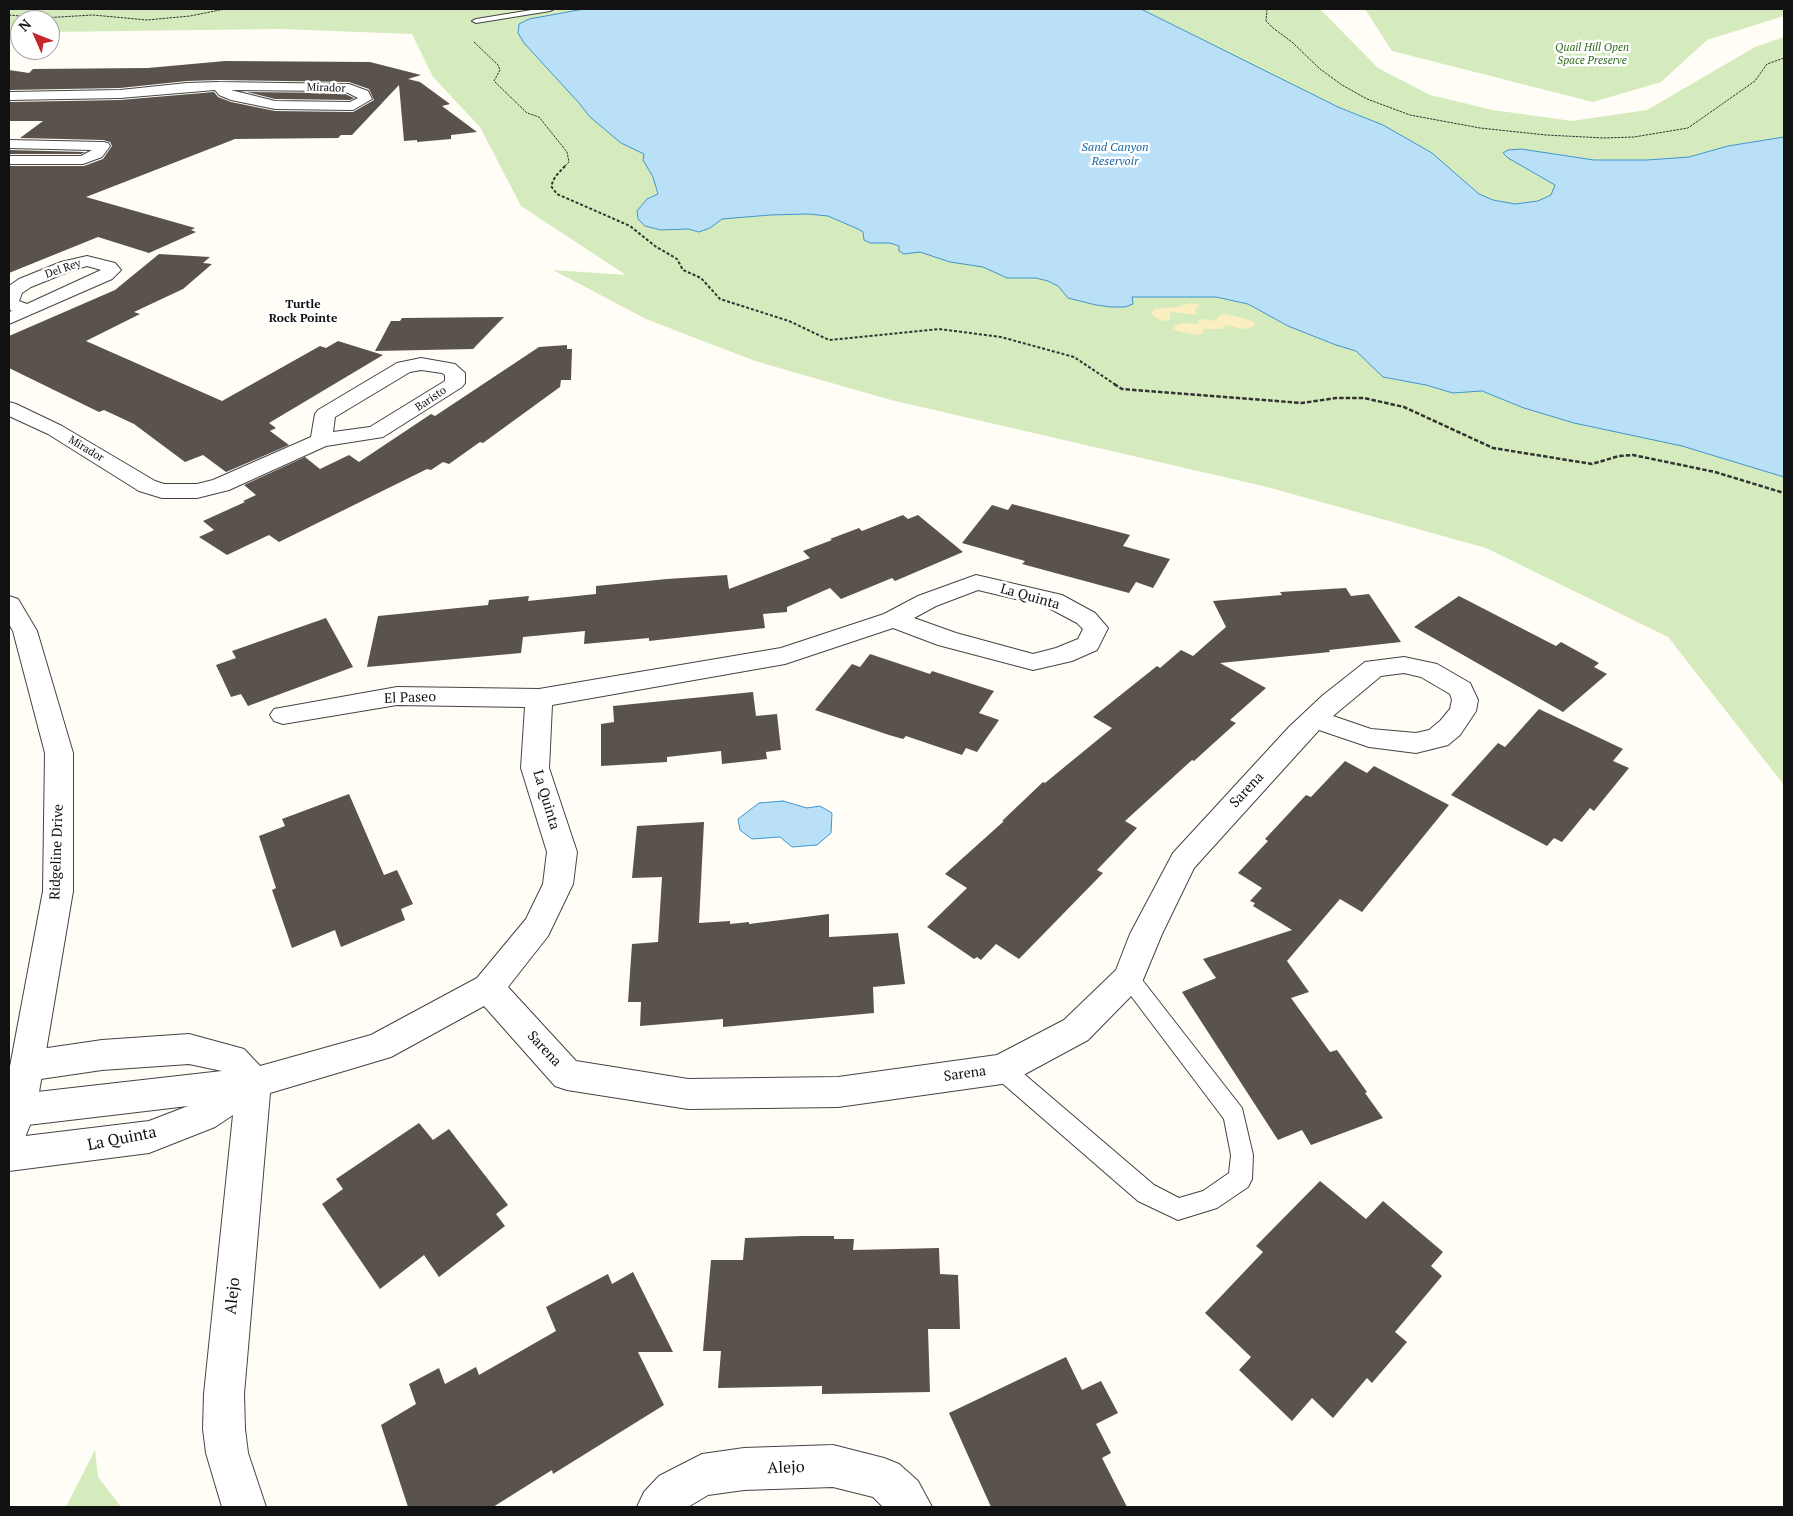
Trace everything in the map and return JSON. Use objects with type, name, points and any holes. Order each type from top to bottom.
[{"type":"street","name":"Mirador","points":[[9,96],[120,94],[187,87],[218,86],[349,88],[363,94],[366,99],[353,106],[274,104],[236,98],[224,92],[218,86]]},
{"type":"street","points":[[9,144],[103,146],[97,154],[84,160],[9,160]]},
{"type":"street","name":"Del Rey","points":[[9,319],[106,275],[112,270],[109,267],[87,261],[67,266],[25,283],[15,290],[10,298],[12,304],[27,310]]},
{"type":"street","name":"Baristo","points":[[162,491],[197,491],[222,485],[321,440],[376,433],[455,382],[455,373],[448,368],[421,364],[404,368],[325,414],[321,440]]},
{"type":"street","name":"Mirador","points":[[9,408],[55,430],[147,486],[162,491]]},
{"type":"street","name":"La Quinta","points":[[14,1122],[254,1083],[379,1046],[488,988],[537,926],[558,884],[562,852],[535,768],[539,698],[785,656],[893,619],[927,601],[976,582],[1054,600],[1086,618],[1096,628],[1088,644],[1063,655],[1034,662],[946,639],[893,619]]},
{"type":"street","name":"Ridgeline Drive","points":[[9,604],[25,631],[59,753],[58,891],[27,1066],[14,1122]]},
{"type":"street","name":"Sarena","points":[[488,988],[567,1075],[688,1094],[838,1092],[1002,1069],[1076,1030],[1129,978],[1146,934],[1183,861],[1314,719],[1331,702],[1374,668],[1404,665],[1428,670],[1446,679],[1461,689],[1465,700],[1463,711],[1450,728],[1438,738],[1416,743],[1369,738],[1314,719]]},
{"type":"street","name":"El Paseo","points":[[283,715],[397,696],[539,698]]},
{"type":"street","points":[[27,1066],[102,1055],[189,1049],[232,1059],[254,1083]]},
{"type":"street","name":"La Quinta","points":[[9,1155],[149,1137],[203,1116],[254,1083]]},
{"type":"street","name":"Alejo","points":[[244,1507],[227,1453],[224,1429],[224,1394],[254,1083]]},
{"type":"street","name":"Alejo","points":[[659,1507],[674,1491],[702,1475],[744,1469],[833,1466],[884,1479],[904,1496],[910,1507]]},
{"type":"lane","points":[[476,21],[550,9]]},
{"type":"lane","points":[[1002,1069],[1146,1193],[1178,1209],[1209,1200],[1240,1179],[1242,1155],[1234,1115],[1129,978]]},
{"type":"path","points":[[9,15],[52,18],[93,15],[147,20],[190,16],[225,9]]},
{"type":"path","points":[[1267,9],[1266,21],[1292,42],[1320,70],[1342,85],[1367,98],[1410,114],[1480,128],[1546,135],[1604,138],[1634,137],[1688,128],[1755,81],[1768,64],[1774,60],[1784,58]]},
{"type":"path","points":[[476,21],[480,26],[473,37],[474,42],[498,65],[500,70],[494,81],[527,113],[539,118],[567,152],[569,162],[555,177],[551,186],[557,194],[630,226],[655,246],[677,259],[683,270],[701,278],[720,299],[788,321],[829,340],[939,329],[1001,337],[1074,357],[1122,389],[1302,402],[1336,398],[1364,398],[1404,407],[1493,448],[1576,463],[1592,464],[1619,456],[1641,456],[1715,472],[1784,493]]},
{"type":"green space","points":[[9,9],[1320,9],[1378,68],[1430,95],[1493,110],[1572,121],[1647,110],[1755,47],[1784,37],[1784,785],[1668,637],[1486,548],[1267,487],[891,400],[755,361],[646,319],[553,270],[626,275],[521,206],[480,127],[433,77],[412,34],[280,29],[60,32],[60,10],[10,10],[9,32]]},
{"type":"green space","name":"Quail Hill Open Space Preserve","points":[[1365,9],[1784,9],[1784,16],[1707,40],[1661,82],[1593,102],[1392,51]]},
{"type":"green space","points":[[95,1450],[98,1477],[121,1507],[66,1507]]},
{"type":"sand","points":[[1190,303],[1200,305],[1195,309],[1196,313],[1194,315],[1173,312],[1170,313],[1170,320],[1163,321],[1151,313],[1155,309],[1177,307]]},
{"type":"sand","points":[[1224,314],[1247,319],[1255,323],[1255,326],[1244,329],[1225,325],[1221,329],[1205,329],[1202,334],[1197,335],[1177,331],[1173,328],[1183,323],[1197,324],[1199,323],[1198,321],[1204,319],[1215,321]]},
{"type":"water","name":"Sand Canyon Reservoir","points":[[584,9],[1141,9],[1338,107],[1383,125],[1432,153],[1479,194],[1493,200],[1515,204],[1538,201],[1551,195],[1555,185],[1508,158],[1503,153],[1508,150],[1521,149],[1594,160],[1647,160],[1689,157],[1728,146],[1784,137],[1784,477],[1682,446],[1574,423],[1524,408],[1482,391],[1453,393],[1426,385],[1383,377],[1356,351],[1288,326],[1248,304],[1216,297],[1132,297],[1133,304],[1125,307],[1096,305],[1068,298],[1058,286],[1048,281],[1036,278],[1007,278],[983,267],[950,262],[920,252],[904,254],[899,251],[899,246],[890,243],[870,243],[864,240],[863,232],[828,216],[808,214],[770,215],[722,219],[710,228],[699,232],[688,229],[661,230],[645,226],[638,219],[637,211],[647,199],[658,194],[653,177],[643,160],[644,154],[621,143],[590,117],[524,43],[518,33],[519,24],[529,19]]},
{"type":"water","points":[[783,801],[807,808],[820,806],[832,813],[831,833],[817,845],[792,847],[780,837],[752,839],[740,830],[738,819],[759,803]]},
{"type":"building","points":[[225,61],[370,62],[421,75],[408,79],[420,82],[450,104],[442,106],[477,132],[451,135],[451,139],[417,142],[417,140],[404,141],[399,85],[352,135],[341,135],[338,138],[235,139],[86,197],[195,228],[191,230],[196,232],[149,253],[98,237],[9,273],[9,166],[84,166],[103,159],[112,146],[110,142],[103,140],[20,138],[43,121],[9,121],[9,102],[120,100],[214,92],[218,97],[231,102],[275,111],[353,112],[374,100],[369,89],[349,82],[219,80],[187,81],[120,88],[9,90],[9,70],[29,73],[33,69],[148,68]]},
{"type":"building","points":[[247,92],[337,93],[354,98],[350,100],[275,99]]},
{"type":"building","points":[[9,150],[85,152],[81,154],[9,154]]},
{"type":"building","points":[[159,254],[210,257],[203,263],[212,264],[183,289],[134,312],[140,314],[86,341],[222,401],[320,346],[326,348],[338,341],[383,355],[269,423],[276,428],[270,431],[289,445],[226,472],[203,455],[185,462],[134,424],[104,410],[99,412],[9,368],[9,336],[115,290]]},
{"type":"building","points":[[504,317],[473,349],[375,351],[391,321],[400,321],[402,318]]},
{"type":"building","points":[[567,345],[567,349],[572,349],[571,380],[561,380],[560,387],[483,443],[480,442],[449,464],[443,462],[431,470],[427,469],[279,542],[269,535],[227,555],[199,537],[214,530],[203,521],[256,495],[244,485],[305,457],[320,469],[349,455],[359,462],[431,414],[435,416],[539,347]]},
{"type":"building","points":[[1012,504],[1130,535],[1123,546],[1170,559],[1153,588],[1136,582],[1129,593],[1022,564],[1025,561],[962,543],[992,505],[1008,510]]},
{"type":"building","points":[[903,515],[908,519],[918,515],[963,552],[895,581],[892,578],[841,599],[830,588],[787,607],[787,612],[763,614],[765,628],[649,641],[649,638],[584,644],[585,631],[523,637],[521,653],[367,667],[378,616],[488,605],[489,600],[529,596],[528,601],[596,594],[596,586],[667,579],[727,575],[729,589],[810,558],[803,551],[832,540],[830,539],[859,528],[862,531]]},
{"type":"building","points":[[1346,588],[1351,596],[1369,594],[1401,642],[1329,650],[1330,652],[1220,663],[1266,688],[1230,720],[1236,723],[1125,821],[1137,828],[1097,870],[1103,873],[1019,959],[996,944],[981,960],[977,957],[974,959],[927,927],[967,888],[945,874],[1004,821],[1002,821],[1043,782],[1045,783],[1112,728],[1093,717],[1157,666],[1160,668],[1181,650],[1193,656],[1226,627],[1213,601],[1282,595],[1280,592]]},
{"type":"building","points":[[1459,596],[1556,646],[1561,642],[1599,663],[1594,667],[1607,674],[1563,712],[1414,627]]},
{"type":"building","points":[[326,618],[353,667],[248,706],[241,694],[231,697],[216,665],[236,658],[232,651]]},
{"type":"building","points":[[870,654],[930,674],[932,671],[994,691],[979,713],[999,720],[977,752],[966,748],[962,755],[906,736],[903,739],[889,735],[815,710],[852,664],[860,667]]},
{"type":"building","points":[[753,692],[756,716],[777,714],[781,750],[766,752],[767,759],[722,764],[721,751],[667,757],[667,762],[601,766],[601,724],[614,722],[613,706]]},
{"type":"building","points":[[1539,709],[1623,749],[1613,761],[1629,768],[1594,811],[1590,808],[1562,842],[1554,838],[1547,846],[1451,795],[1498,743],[1505,747]]},
{"type":"building","points":[[1345,761],[1367,773],[1374,766],[1449,805],[1362,912],[1340,899],[1287,961],[1309,992],[1291,998],[1330,1052],[1337,1050],[1383,1118],[1311,1145],[1302,1130],[1278,1140],[1182,992],[1216,978],[1203,959],[1292,930],[1253,906],[1255,903],[1250,901],[1262,888],[1238,873],[1268,841],[1265,839],[1306,795],[1311,797]]},
{"type":"building","points":[[349,794],[384,875],[397,870],[413,904],[401,909],[405,920],[341,947],[335,930],[292,948],[272,890],[276,888],[259,836],[285,826],[282,819]]},
{"type":"building","points":[[704,822],[699,923],[730,921],[730,924],[749,922],[749,924],[829,914],[829,937],[898,933],[905,984],[873,987],[874,1013],[723,1027],[723,1019],[640,1026],[641,1002],[628,1002],[632,944],[658,942],[662,877],[632,878],[637,826]]},
{"type":"building","points":[[419,1123],[433,1140],[449,1129],[508,1205],[496,1214],[505,1226],[439,1277],[424,1255],[380,1289],[322,1204],[343,1189],[336,1179]]},
{"type":"building","points":[[1320,1181],[1366,1219],[1383,1201],[1443,1252],[1431,1266],[1442,1276],[1395,1332],[1407,1342],[1372,1383],[1367,1378],[1333,1418],[1312,1398],[1292,1421],[1239,1370],[1251,1357],[1205,1313],[1263,1252],[1256,1246]]},
{"type":"building","points":[[834,1236],[834,1239],[854,1239],[853,1250],[939,1248],[940,1274],[958,1275],[960,1329],[928,1329],[930,1392],[822,1394],[822,1386],[718,1388],[721,1351],[703,1351],[711,1260],[743,1260],[745,1238]]},
{"type":"building","points":[[633,1272],[673,1352],[638,1352],[664,1405],[553,1474],[552,1470],[493,1507],[408,1507],[381,1425],[416,1404],[409,1384],[439,1368],[445,1384],[476,1367],[479,1375],[556,1331],[546,1307],[608,1274],[612,1284]]},
{"type":"building","points":[[1066,1357],[1082,1390],[1101,1381],[1118,1413],[1096,1424],[1111,1453],[1102,1458],[1127,1507],[991,1507],[949,1413]]},
{"type":"district","name":"Turtle Rock Pointe","points":[[303,312]]}]
